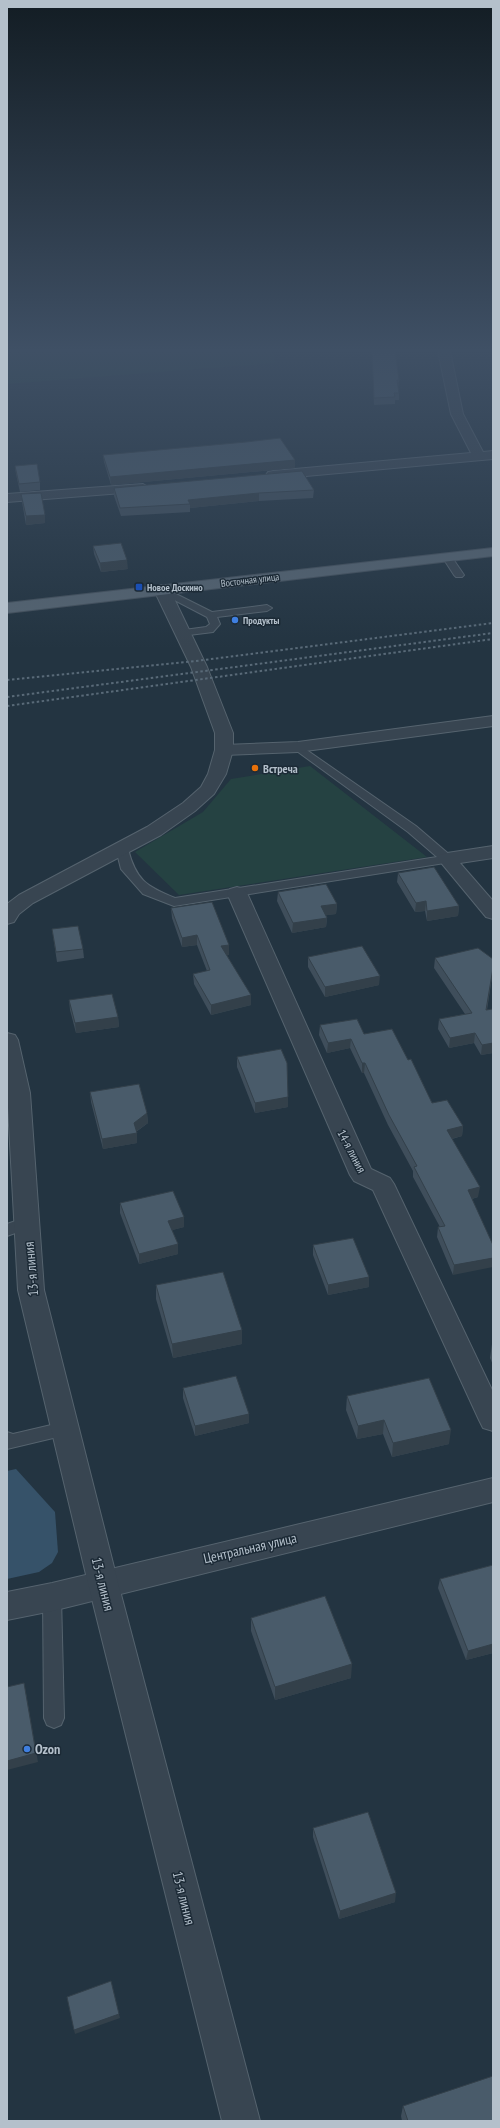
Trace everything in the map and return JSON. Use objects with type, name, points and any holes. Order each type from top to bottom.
[{"type":"main road","name":"Восточная улица","points":[[7,608],[493,552]]},
{"type":"street","points":[[476,450],[478,455]]},
{"type":"street","points":[[256,477],[478,455],[493,455]]},
{"type":"street","points":[[7,498],[153,487]]},
{"type":"street","points":[[7,918],[11,911],[26,899],[154,831],[189,807],[208,790],[216,774],[224,750],[224,733],[199,667],[181,633],[162,590]]},
{"type":"street","points":[[224,750],[298,747],[493,721]]},
{"type":"street","points":[[447,859],[493,852]]},
{"type":"street","points":[[447,859],[493,913]]},
{"type":"street","name":"14-я линия","points":[[237,893],[311,1059],[324,1094],[362,1175],[382,1184],[493,1420]]},
{"type":"street","name":"13-я линия","points":[[7,1040],[19,1093],[15,1152],[17,1227],[64,1429],[241,2121]]},
{"type":"street","name":"Центральная улица","points":[[7,1606],[52,1597],[493,1490]]},
{"type":"lane","points":[[448,558],[459,575]]},
{"type":"lane","points":[[162,590],[210,615],[215,624],[209,630],[181,633]]},
{"type":"lane","points":[[210,615],[267,608]]},
{"type":"lane","points":[[298,747],[412,829],[447,859]]},
{"type":"lane","points":[[122,849],[127,869],[147,891],[174,902],[447,859]]},
{"type":"lane","points":[[7,1439],[9,1442],[64,1429]]},
{"type":"lane","points":[[52,1597],[54,1718]]},
{"type":"green space","points":[[310,766],[427,857],[179,895],[135,852],[203,812],[231,779]]},
{"type":"water","points":[[16,1469],[55,1512],[58,1552],[52,1563],[39,1572],[7,1579],[7,1471]]},
{"type":"building","points":[[155,450],[288,450],[295,460],[110,477],[103,455]]},
{"type":"building","points":[[37,464],[40,482],[19,484],[15,466]]},
{"type":"building","points":[[302,471],[314,490],[259,493],[188,500],[190,504],[120,508],[114,488]]},
{"type":"building","points":[[41,493],[45,515],[26,516],[21,494]]},
{"type":"building","points":[[121,543],[127,560],[100,563],[93,546]]},
{"type":"building","points":[[434,867],[459,906],[427,911],[426,901],[416,903],[398,873]]},
{"type":"building","points":[[326,884],[337,904],[321,906],[327,918],[293,923],[278,892]]},
{"type":"building","points":[[212,902],[229,945],[221,946],[251,995],[211,1005],[193,974],[210,970],[197,935],[182,938],[171,908]]},
{"type":"building","points":[[78,926],[83,949],[56,952],[52,929]]},
{"type":"building","points":[[362,946],[380,976],[325,987],[308,957]]},
{"type":"building","points":[[478,948],[493,959],[493,968],[486,1010],[493,1009],[493,1043],[482,1045],[475,1033],[450,1038],[439,1019],[472,1013],[435,958]]},
{"type":"building","points":[[112,994],[118,1017],[75,1023],[69,1000]]},
{"type":"building","points":[[357,1019],[364,1034],[392,1029],[408,1060],[411,1059],[432,1103],[447,1100],[463,1126],[447,1130],[480,1187],[468,1190],[493,1245],[493,1258],[454,1265],[438,1227],[445,1226],[414,1167],[417,1166],[389,1115],[365,1063],[362,1063],[351,1039],[328,1043],[320,1025]]},
{"type":"building","points":[[281,1049],[287,1063],[288,1097],[255,1103],[237,1057]]},
{"type":"building","points":[[139,1084],[147,1113],[134,1123],[137,1133],[102,1139],[90,1092]]},
{"type":"building","points":[[173,1191],[184,1217],[168,1221],[178,1244],[139,1254],[120,1203]]},
{"type":"building","points":[[353,1238],[369,1277],[328,1285],[313,1245]]},
{"type":"building","points":[[223,1272],[242,1330],[172,1344],[156,1285]]},
{"type":"building","points":[[236,1376],[249,1414],[195,1426],[183,1388]]},
{"type":"building","points":[[429,1378],[451,1430],[393,1443],[384,1420],[358,1426],[347,1396]]},
{"type":"building","points":[[493,1565],[493,1644],[468,1651],[440,1579]]},
{"type":"building","points":[[325,1596],[352,1664],[275,1687],[251,1618]]},
{"type":"building","points":[[24,1683],[36,1753],[7,1761],[7,1687]]},
{"type":"building","points":[[368,1812],[396,1893],[340,1911],[313,1828]]},
{"type":"building","points":[[111,1981],[119,2014],[74,2030],[67,1997]]},
{"type":"building","points":[[493,2076],[493,2121],[408,2121],[403,2106]]},
{"type":"railway","points":[[7,680],[196,661],[493,623]]},
{"type":"railway","points":[[7,697],[493,633]]},
{"type":"railway","points":[[7,706],[493,639]]},
{"type":"place","name":"Новое Доскино","points":[[139,587]]},
{"type":"place","name":"Продукты","points":[[235,620]]},
{"type":"place","name":"Встреча","points":[[255,768]]},
{"type":"place","name":"Ozon","points":[[27,1749]]}]
